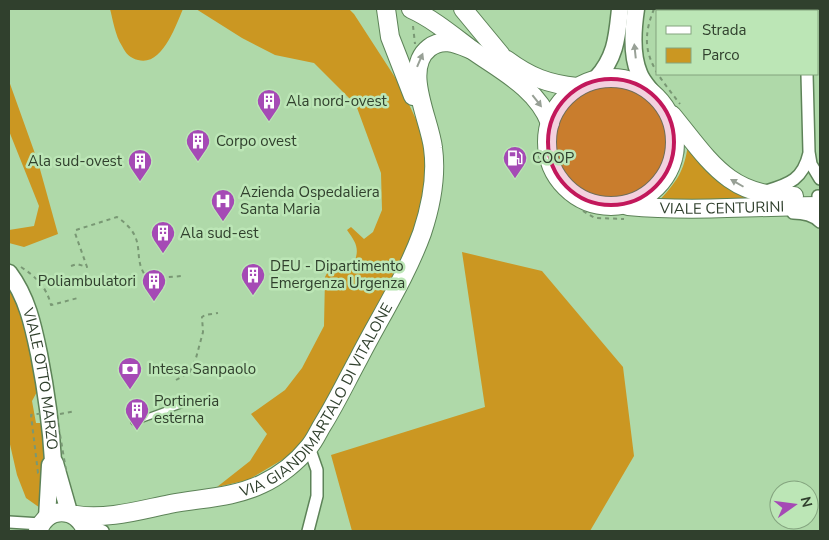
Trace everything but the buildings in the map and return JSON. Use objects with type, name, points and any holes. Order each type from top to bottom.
[{"type":"main road","points":[[386,9],[390,37],[416,102],[435,176]]},
{"type":"main road","points":[[419,9],[501,55],[521,70],[543,81],[577,87]]},
{"type":"main road","points":[[419,9],[472,50],[517,81],[531,94],[547,114],[550,123]]},
{"type":"main road","points":[[464,9],[501,55]]},
{"type":"main road","points":[[435,176],[432,141],[417,80],[418,62],[431,46],[441,42],[452,42],[472,50]]},
{"type":"main road","points":[[615,77],[633,81],[650,90],[666,107],[674,126],[675,147],[670,168],[658,185],[642,198],[622,205],[598,205],[581,198],[566,188],[555,173],[549,157],[547,140],[550,123],[556,109],[565,97],[577,87],[596,79],[615,77]]},
{"type":"main road","name":"VIALE CENTURINI","points":[[666,107],[719,171],[761,201]]},
{"type":"main road","name":"VIA GIANDIMARTALO DI VITALONE","points":[[95,527],[178,502],[221,496],[261,484],[286,469],[309,447],[333,407],[406,268],[421,235],[429,211],[435,176]]},
{"type":"main road","name":"VIALE CENTURINI","points":[[622,205],[652,208],[761,201],[781,206],[820,195]]},
{"type":"main road","points":[[42,524],[60,512],[72,514],[95,527]]},
{"type":"street","points":[[378,9],[378,16],[385,39],[392,56],[404,76]]},
{"type":"street","points":[[596,79],[605,69],[616,45],[620,9]]},
{"type":"street","points":[[636,9],[633,30],[635,57],[639,74],[650,90]]},
{"type":"street","points":[[807,75],[809,152],[820,195]]},
{"type":"street","points":[[809,152],[807,164],[802,173],[761,201],[779,212],[800,213],[816,218],[820,222]]},
{"type":"street","name":"VIALE OTTO MARZO","points":[[13,268],[32,323],[50,418],[53,461],[72,514]]},
{"type":"street","points":[[308,531],[317,496],[317,470],[309,447]]},
{"type":"street","name":"VIALE OTTO MARZO","points":[[42,524],[50,466],[53,461]]},
{"type":"street","points":[[9,522],[42,524]]},
{"type":"lane","points":[[134,422],[186,403]]},
{"type":"path","points":[[654,9],[647,42],[650,62],[656,72]]},
{"type":"path","points":[[657,75],[684,109]]},
{"type":"path","points":[[652,208],[654,200],[675,178],[682,160],[686,133]]},
{"type":"path","points":[[216,196],[221,209]]},
{"type":"path","points":[[71,266],[78,264],[86,267],[75,233],[76,230],[116,217],[134,232],[138,243],[141,271],[148,278],[180,276]]},
{"type":"path","points":[[13,268],[31,274],[44,286],[50,305],[78,298]]},
{"type":"path","points":[[176,380],[190,372],[196,358],[203,332],[202,318],[205,315],[218,314]]},
{"type":"path","points":[[63,414],[75,411]]},
{"type":"highlighted area","points":[[596,79],[633,81],[650,90],[665,107],[674,127],[675,147],[670,168],[659,185],[642,198],[622,205],[598,205],[566,188],[555,173],[549,157],[550,123],[556,109],[577,87]]},
{"type":"green space","points":[[110,9],[183,9],[172,34],[161,51],[147,60],[138,60],[128,55],[125,51],[118,37]]},
{"type":"green space","points":[[196,9],[349,9],[400,85],[427,143],[424,196],[391,298],[347,380],[292,454],[248,480],[217,487],[250,461],[267,434],[251,414],[285,390],[302,368],[324,326],[325,277],[328,271],[338,272],[353,266],[357,251],[353,239],[347,230],[351,227],[364,239],[373,232],[382,210],[381,173],[356,105],[314,63],[275,55],[242,38]]},
{"type":"green space","points":[[9,81],[38,162],[58,234],[24,247],[9,243],[9,230],[34,226],[39,206],[9,131]]},
{"type":"green space","points":[[611,85],[633,89],[651,101],[663,119],[667,141],[663,163],[651,181],[633,193],[611,197],[589,193],[571,181],[559,163],[555,141],[559,119],[571,101],[589,89]]},
{"type":"green space","points":[[688,145],[713,176],[734,191],[759,202],[659,201],[679,176]]},
{"type":"green space","points":[[462,252],[542,271],[623,367],[634,456],[590,531],[352,531],[331,455],[485,407]]},
{"type":"green space","points":[[9,281],[28,328],[38,390],[32,401],[36,423],[45,423],[47,434],[43,510],[26,498],[17,475],[9,440]]},
{"type":"place","name":"Ala nord-ovest","points":[[269,122]]},
{"type":"place","name":"Corpo ovest","points":[[198,162]]},
{"type":"place","name":"COOP","points":[[515,179]]},
{"type":"place","name":"Ala sud-ovest","points":[[140,182]]},
{"type":"place","name":"Azienda Ospedaliera Santa Maria","points":[[223,222]]},
{"type":"place","name":"Ala sud-est","points":[[163,254]]},
{"type":"place","name":"DEU - Dipartimento Emergenza Urgenza","points":[[253,296]]},
{"type":"place","name":"Poliambulatori","points":[[154,302]]},
{"type":"place","name":"Intesa Sanpaolo","points":[[130,390]]},
{"type":"place","name":"Portineria esterna","points":[[137,431]]}]
